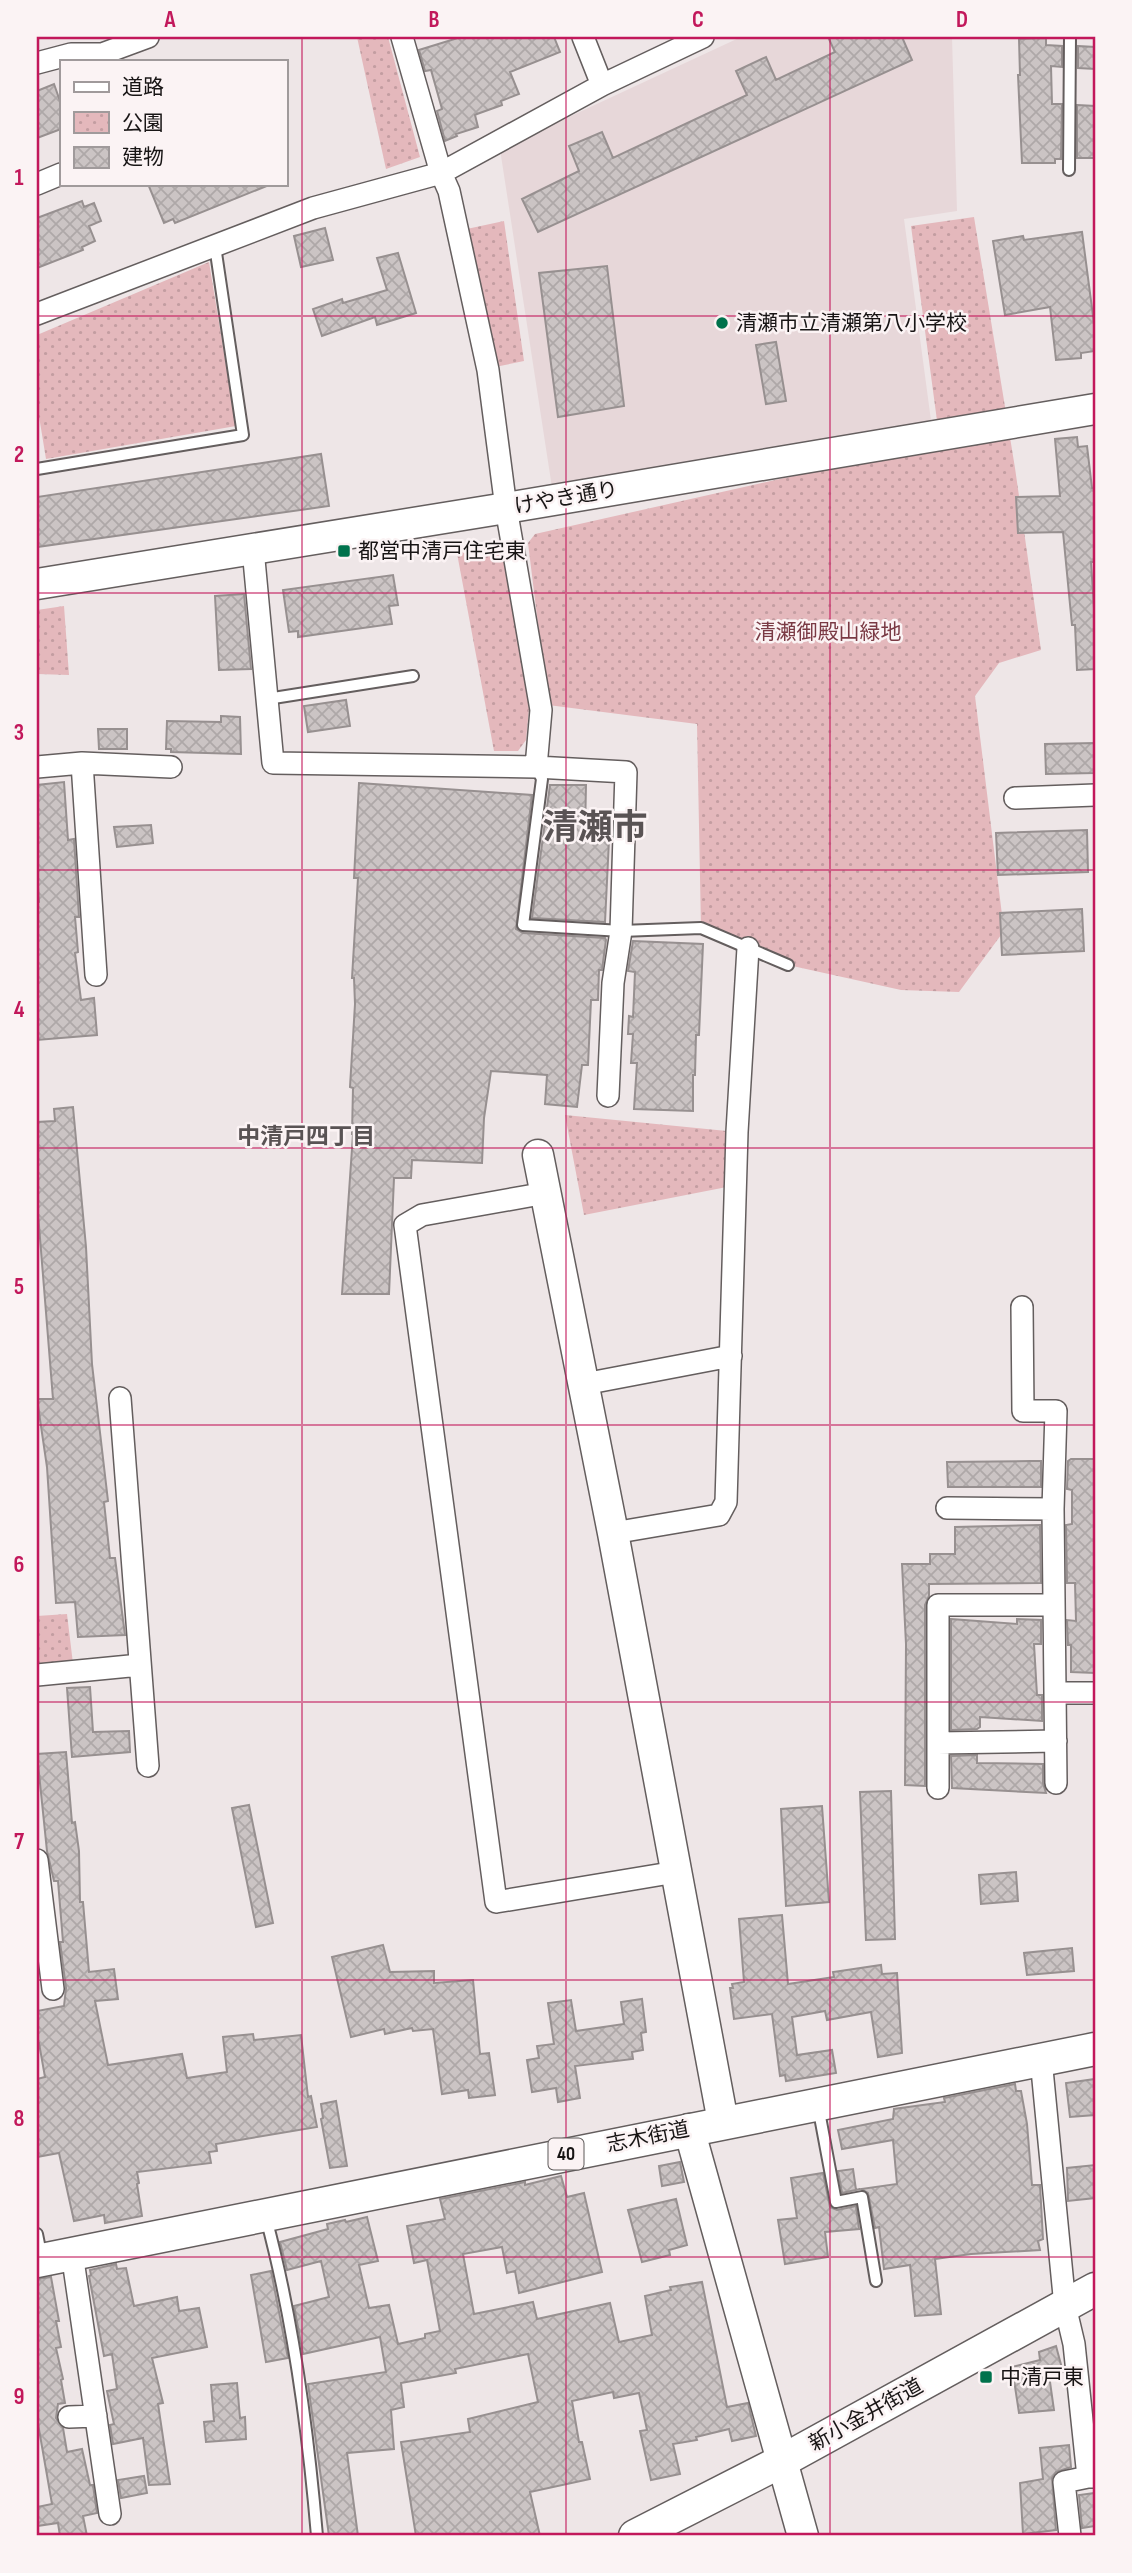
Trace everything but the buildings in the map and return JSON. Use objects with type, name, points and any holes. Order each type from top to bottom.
[{"type":"main road","name":"志木街道","points":[[47,2252],[265,2215],[1095,2049]]},
{"type":"main road","name":"新小金井街道","points":[[635,2536],[782,2461],[1095,2289]]},
{"type":"street","points":[[37,63],[71,54],[102,58],[149,37]]},
{"type":"street","points":[[402,37],[441,173],[449,191],[488,370],[506,508],[541,710],[536,766]]},
{"type":"street","points":[[583,37],[602,85]]},
{"type":"street","points":[[37,314],[313,208],[441,173],[602,85],[703,37]]},
{"type":"street","points":[[37,184],[60,174]]},
{"type":"street","name":"けやき通り","points":[[37,584],[1095,409]]},
{"type":"street","points":[[253,549],[273,763],[536,766],[626,772],[621,931],[613,983],[608,1096]]},
{"type":"street","points":[[37,767],[82,763],[171,767]]},
{"type":"street","points":[[82,763],[96,975]]},
{"type":"street","points":[[1015,798],[1095,795]]},
{"type":"street","points":[[613,1533],[719,1515],[726,1502],[737,1132],[748,948]]},
{"type":"street","points":[[538,1156],[613,1533],[723,2122]]},
{"type":"street","points":[[546,1193],[422,1215],[405,1225],[496,1902],[676,1872]]},
{"type":"street","points":[[1023,1307],[1023,1412],[1056,1411],[1053,1509],[1056,1783]]},
{"type":"street","points":[[584,1384],[731,1356]]},
{"type":"street","points":[[120,1398],[148,1766]]},
{"type":"street","points":[[947,1508],[1053,1509]]},
{"type":"street","points":[[938,1788],[938,1605],[1054,1605]]},
{"type":"street","points":[[37,1675],[140,1665]]},
{"type":"street","points":[[1055,1693],[1095,1693]]},
{"type":"street","points":[[938,1743],[1056,1741]]},
{"type":"street","points":[[37,1860],[49,1990]]},
{"type":"street","points":[[1041,2059],[1065,2306],[1074,2344],[1091,2477],[1064,2482],[1070,2536]]},
{"type":"street","points":[[690,2129],[803,2536]]},
{"type":"street","points":[[47,2252],[96,2416],[110,2514]]},
{"type":"street","points":[[69,2417],[96,2416]]},
{"type":"lane","points":[[1069,170],[1070,37]]},
{"type":"lane","points":[[37,469],[243,435],[215,246]]},
{"type":"lane","points":[[267,699],[413,676]]},
{"type":"lane","points":[[536,766],[542,779],[523,925],[621,931],[701,928],[788,965]]},
{"type":"lane","points":[[817,2104],[836,2202],[862,2197],[876,2281]]},
{"type":"lane","points":[[265,2215],[290,2318],[313,2486],[317,2536]]},
{"type":"shaded area","name":"清瀬市立清瀬第八小学校","points":[[741,37],[952,37],[957,211],[904,219],[932,428],[553,494],[500,149]]},
{"type":"green space","points":[[357,37],[388,37],[420,157],[386,169]]},
{"type":"green space","name":"清瀬御殿山緑地","points":[[974,217],[1015,468],[1041,650],[999,663],[975,696],[1004,931],[959,992],[901,990],[788,965],[701,928],[697,724],[548,705],[528,543],[535,534],[940,443],[911,226]]},
{"type":"green space","points":[[504,221],[524,361],[490,368],[462,230]]},
{"type":"green space","points":[[209,262],[236,426],[46,459],[37,404],[37,335]]},
{"type":"green space","points":[[497,540],[507,549],[529,709],[526,740],[518,751],[494,751],[456,548]]},
{"type":"green space","points":[[64,606],[69,675],[37,674],[37,610]]},
{"type":"green space","points":[[565,1115],[737,1132],[737,1185],[584,1215]]},
{"type":"green space","points":[[67,1614],[74,1672],[37,1675],[37,1616]]},
{"type":"place","name":"清瀬市立清瀬第八小学校","points":[[722,323]]},
{"type":"place","name":"都営中清戸住宅東","points":[[344,551]]},
{"type":"place","name":"中清戸東","points":[[986,2377]]},
{"type":"district","name":"清瀬市","points":[[595,828]]},
{"type":"district","name":"中清戸四丁目","points":[[306,1137]]}]
